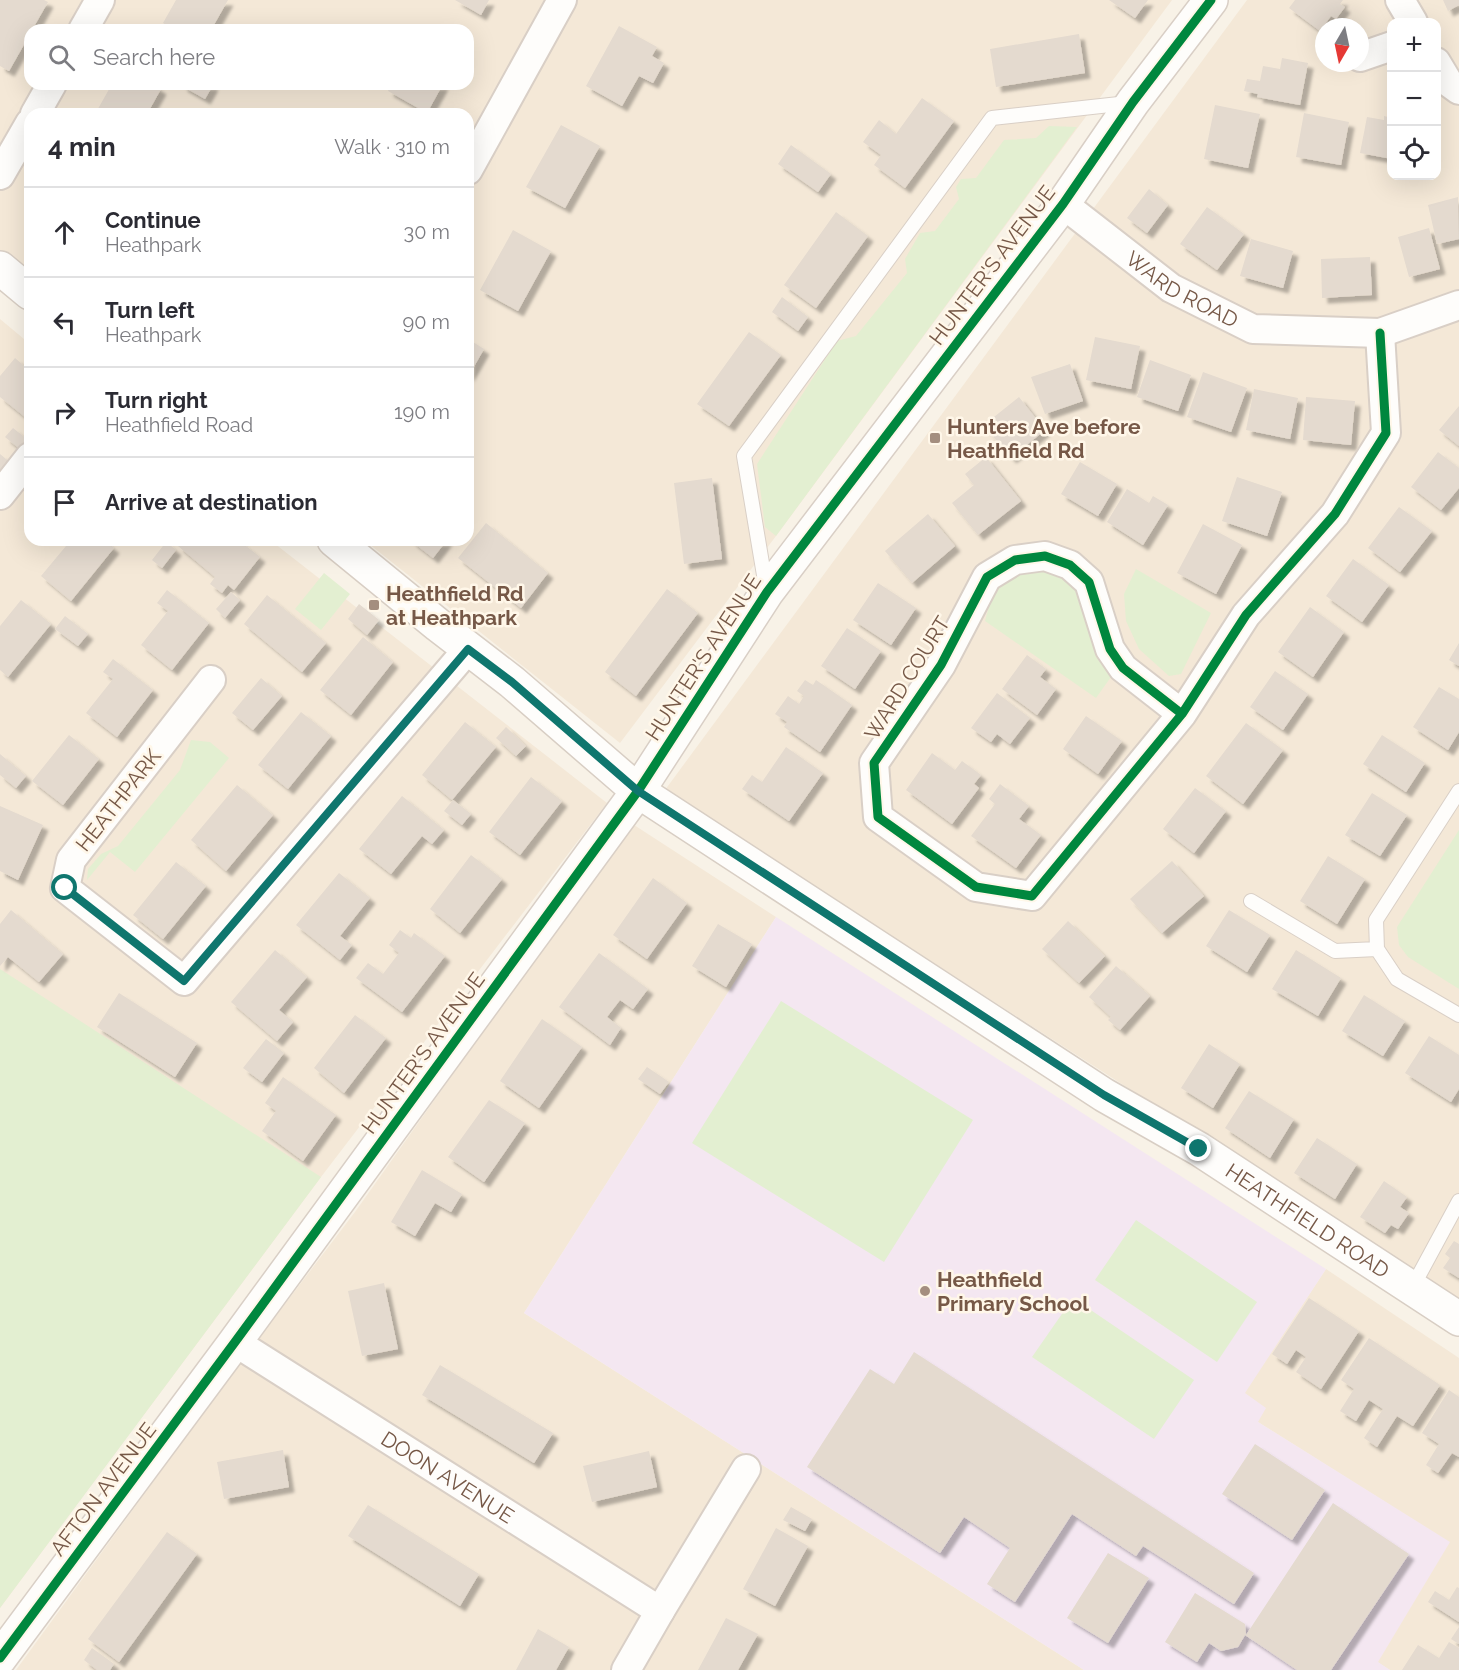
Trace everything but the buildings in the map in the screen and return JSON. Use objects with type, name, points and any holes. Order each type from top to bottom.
[{"type":"street","points":[[86,24],[100,0]]},
{"type":"street","points":[[474,159],[562,0]]},
{"type":"street","name":"HUNTER'S AVENUE","points":[[235,1342],[638,791],[767,592],[1063,204],[1133,102],[1211,0]]},
{"type":"street","points":[[1400,0],[1411,18]]},
{"type":"street","points":[[1369,54],[1387,48]]},
{"type":"street","points":[[1441,69],[1448,82],[1459,90]]},
{"type":"street","points":[[38,108],[49,90]]},
{"type":"street","points":[[0,175],[24,133]]},
{"type":"street","name":"WARD ROAD","points":[[1063,204],[1171,288],[1253,329],[1380,333],[1459,305]]},
{"type":"street","points":[[0,268],[24,288]]},
{"type":"street","name":"WARD COURT","points":[[1182,714],[1123,669],[1110,649],[1089,582],[1070,565],[1045,556],[1015,560],[987,577],[941,665],[874,763],[878,817],[976,887],[1032,896],[1182,714],[1246,615],[1335,514],[1386,433],[1380,333]]},
{"type":"street","points":[[0,495],[24,465]]},
{"type":"street","name":"HEATHFIELD ROAD","points":[[341,546],[512,682],[638,791],[1104,1095],[1199,1149],[1459,1319]]},
{"type":"street","name":"HEATHPARK","points":[[212,680],[71,860],[65,888],[184,981],[468,649]]},
{"type":"street","name":"DOON AVENUE","points":[[235,1342],[660,1611]]},
{"type":"street","name":"AFTON AVENUE","points":[[0,1659],[235,1342]]},
{"type":"street","points":[[626,1670],[747,1469]]},
{"type":"lane","points":[[767,592],[744,456],[992,118],[1133,102]]},
{"type":"lane","points":[[1459,790],[1376,920],[1377,949],[1397,979],[1459,1015]]},
{"type":"lane","points":[[1251,902],[1335,951],[1377,949]]},
{"type":"lane","points":[[1412,1288],[1459,1201]]},
{"type":"shaded area","points":[[0,0],[1172,0],[620,743],[372,546],[474,546],[474,108],[24,108],[24,269],[0,250]]},
{"type":"shaded area","points":[[1247,0],[1459,0],[1459,1301],[665,790]]},
{"type":"shaded area","points":[[0,319],[24,339],[24,546],[278,546],[607,803],[321,1177],[0,1608]]},
{"type":"shaded area","points":[[631,823],[776,917],[524,1313],[1084,1670],[16,1670],[234,1371],[355,1212]]},
{"type":"shaded area","name":"Heathfield Primary School","points":[[776,917],[1326,1269],[1245,1393],[1266,1408],[1258,1422],[1450,1542],[1378,1662],[1390,1670],[1084,1670],[524,1313]]},
{"type":"shaded area","points":[[1326,1269],[1459,1358],[1459,1670],[1390,1670],[1377,1662],[1449,1542],[1258,1422],[1244,1393]]},
{"type":"green space","points":[[1049,126],[1077,127],[776,536],[765,527],[757,464],[837,341],[856,336],[907,273],[905,259],[920,233],[935,231],[959,199],[956,187],[961,179],[976,178],[1004,140],[1036,138]]},
{"type":"green space","points":[[1028,569],[1048,571],[1063,577],[1074,587],[1097,658],[1111,677],[1096,698],[985,621],[991,600],[998,588]]},
{"type":"green space","points":[[1136,569],[1211,613],[1181,674],[1169,676],[1139,649],[1126,621],[1124,594]]},
{"type":"green space","points":[[324,573],[350,594],[321,630],[295,609]]},
{"type":"green space","points":[[191,740],[210,742],[229,758],[135,872],[110,852],[87,880],[88,869],[101,854],[118,846],[180,770]]},
{"type":"green space","points":[[1459,830],[1459,989],[1408,957],[1399,945],[1397,927]]},
{"type":"green space","points":[[0,969],[321,1177],[0,1608]]},
{"type":"green space","points":[[781,1001],[973,1120],[884,1262],[692,1143]]},
{"type":"green space","points":[[1136,1220],[1257,1302],[1217,1362],[1095,1280]]},
{"type":"green space","points":[[1073,1298],[1194,1380],[1154,1439],[1032,1357]]},
{"type":"cycle path","points":[[0,1658],[235,1342],[638,791],[767,592],[1063,204],[1133,102],[1211,0]]},
{"type":"cycle path","points":[[1182,714],[1123,668],[1110,649],[1089,582],[1070,565],[1045,556],[1015,560],[987,577],[941,665],[874,763],[878,817],[976,887],[1032,896],[1182,714],[1246,615],[1335,514],[1386,433],[1380,333]]},
{"type":"place","name":"Hunters Ave before Heathfield Rd","points":[[935,438]]},
{"type":"place","name":"Heathfield Rd at Heathpark","points":[[374,605]]},
{"type":"place","name":"Heathfield Primary School","points":[[925,1291]]},
{"type":"route","points":[[65,888],[184,981],[468,649],[512,682],[638,791],[1104,1095],[1199,1149]]}]
